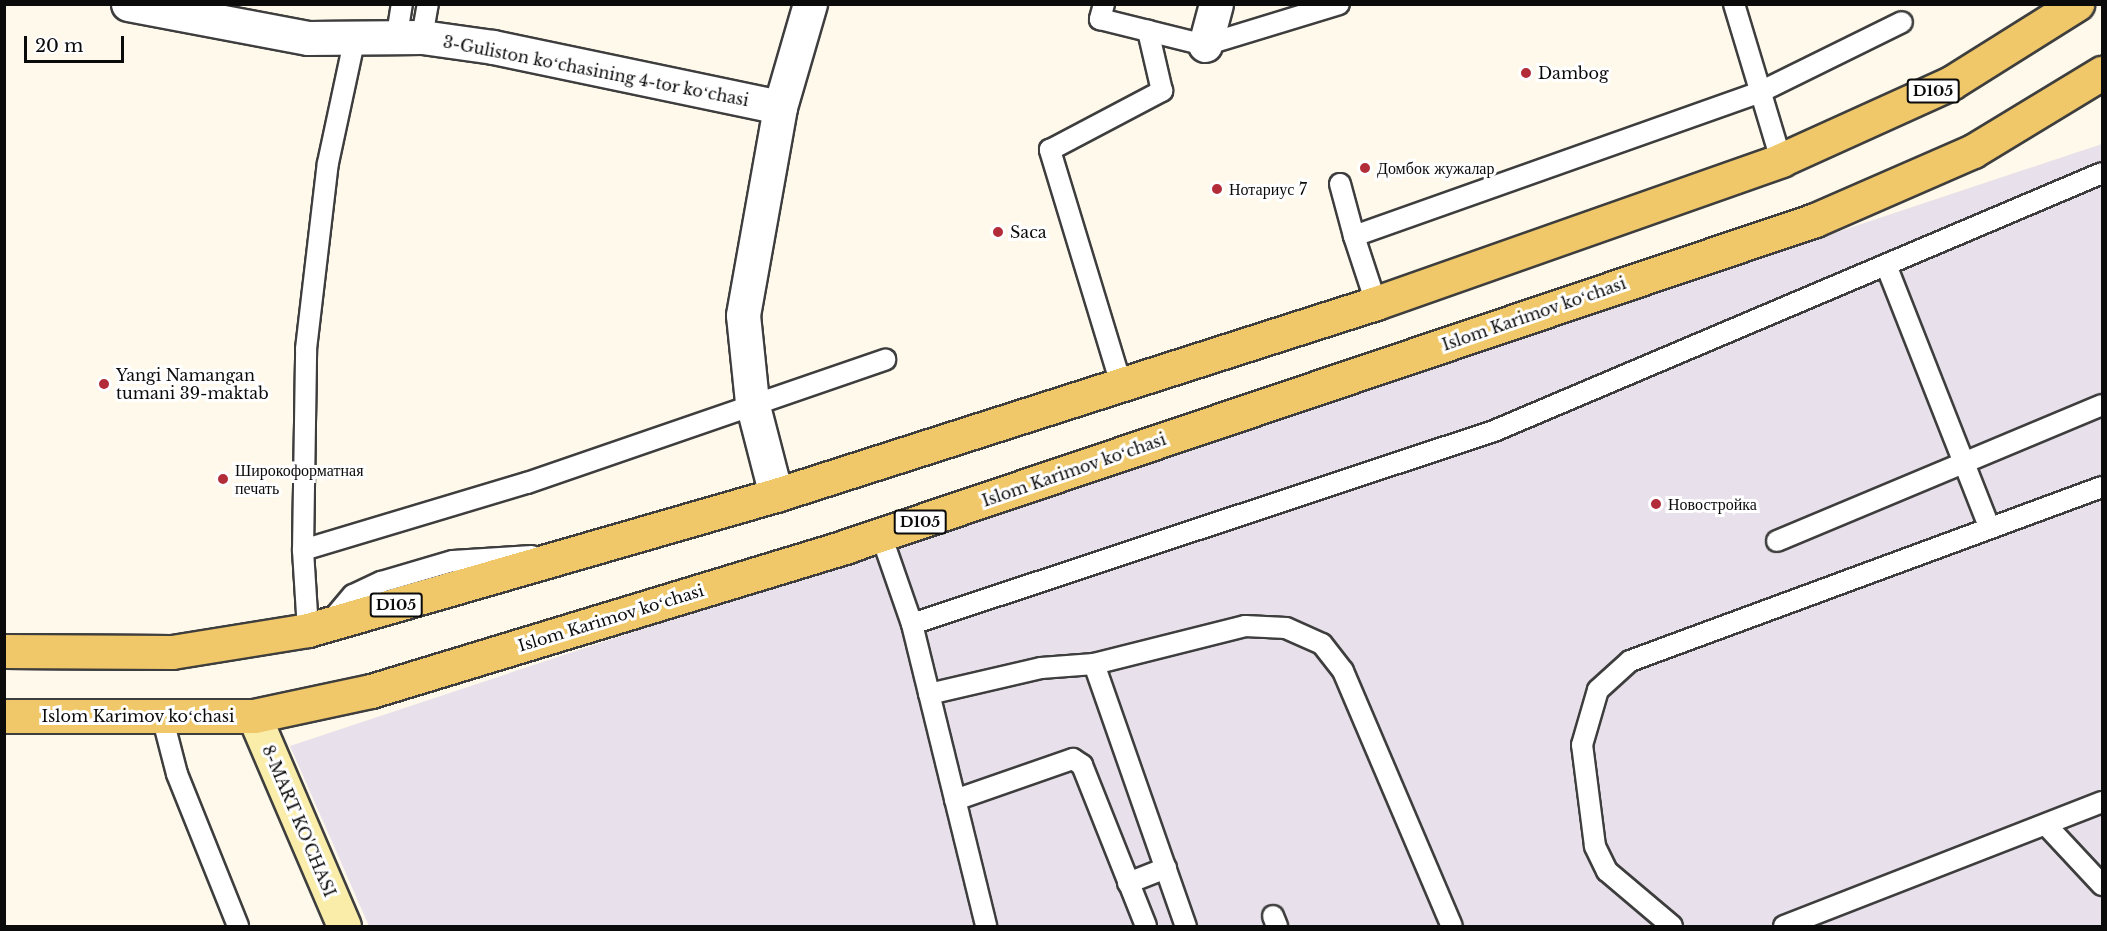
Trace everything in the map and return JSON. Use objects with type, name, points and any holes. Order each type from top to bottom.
[{"type":"main road","name":"D105","points":[[4,651],[172,652],[318,627],[776,495],[1376,303],[1781,160],[1951,83],[2077,4]]},
{"type":"main road","name":"Islom Karimov koʻchasi","points":[[4,716],[254,716],[371,691],[881,535],[1815,220],[1973,151],[2103,73]]},
{"type":"street","name":"3-Guliston koʻchasining 4-tor koʻchasi","points":[[128,4],[308,38],[409,39],[780,107]]},
{"type":"street","points":[[776,495],[752,402],[743,315],[780,107],[810,4]]},
{"type":"street","points":[[1205,45],[1216,4]]},
{"type":"street","name":"8-MART KO'CHASI","points":[[254,716],[344,927]]},
{"type":"lane","points":[[402,4],[409,39]]},
{"type":"lane","points":[[409,39],[428,4]]},
{"type":"lane","points":[[1104,4],[1100,19],[1205,45],[1339,4]]},
{"type":"lane","points":[[1734,4],[1781,160]]},
{"type":"lane","points":[[1354,236],[1760,92],[1902,22]]},
{"type":"lane","points":[[1122,384],[1050,150],[1162,91],[1148,31]]},
{"type":"lane","points":[[318,627],[303,550],[306,349],[328,163],[355,38]]},
{"type":"lane","points":[[912,624],[1494,431],[2103,173]]},
{"type":"lane","points":[[1341,184],[1354,236],[1376,303]]},
{"type":"lane","points":[[1886,265],[1961,463],[1989,528]]},
{"type":"lane","points":[[303,550],[527,483],[752,402],[885,360]]},
{"type":"lane","points":[[1777,541],[2103,405]]},
{"type":"lane","points":[[1672,927],[1607,872],[1594,846],[1585,802],[1582,745],[1598,690],[1630,661],[2103,487]]},
{"type":"lane","points":[[881,535],[912,624],[986,927]]},
{"type":"lane","points":[[929,694],[1041,668],[1094,664],[1245,627],[1286,628],[1322,644],[1343,671],[1452,927]]},
{"type":"lane","points":[[1094,664],[1186,927]]},
{"type":"lane","points":[[162,716],[177,774],[238,927]]},
{"type":"lane","points":[[955,800],[1073,759],[1082,765],[1146,927]]},
{"type":"lane","points":[[1784,927],[2047,826],[2103,802]]},
{"type":"lane","points":[[2047,826],[2103,885]]},
{"type":"lane","points":[[1128,883],[1166,868]]},
{"type":"shaded area","points":[[2102,144],[2102,926],[369,926],[290,746]]},
{"type":"place","name":"Dambog","points":[[1526,73]]},
{"type":"place","name":"Домбок жужалар","points":[[1365,168]]},
{"type":"place","name":"Нотариус 7","points":[[1217,189]]},
{"type":"place","name":"Saca","points":[[998,232]]},
{"type":"place","name":"Yangi Namangan tumani 39-maktab","points":[[104,384]]},
{"type":"place","name":"Широкоформатная печать","points":[[223,479]]},
{"type":"place","name":"Новостройка","points":[[1656,504]]}]
